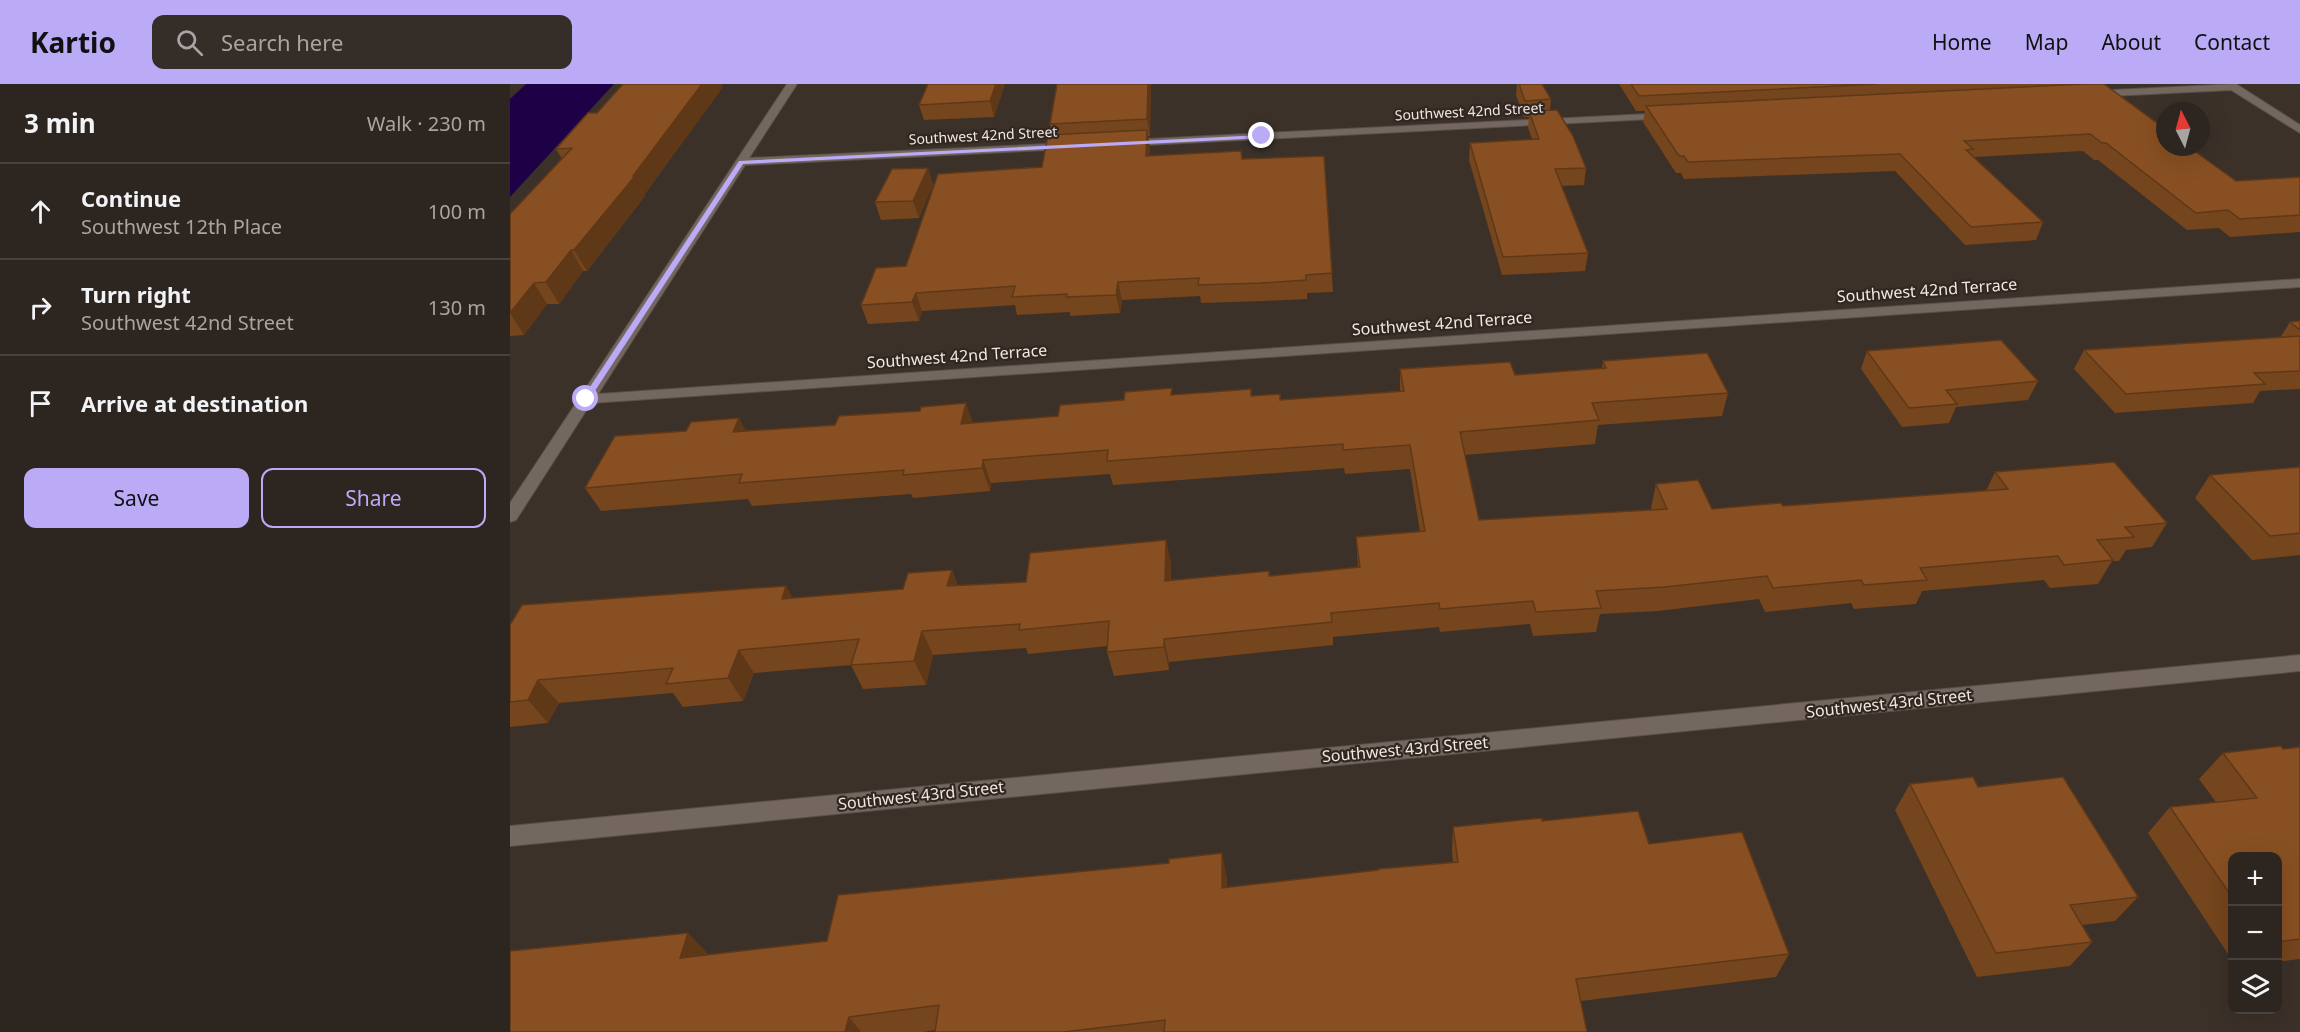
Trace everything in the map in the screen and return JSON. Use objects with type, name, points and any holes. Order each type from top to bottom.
[{"type":"street","points":[[510,516],[792,84]]},
{"type":"street","points":[[2079,94],[2231,85],[2300,130]]},
{"type":"street","name":"Southwest 42nd Street","points":[[1120,143],[1676,115]]},
{"type":"street","name":"Southwest 42nd Street","points":[[741,162],[1084,145]]},
{"type":"street","name":"Southwest 42nd Terrace","points":[[586,399],[2300,283]]},
{"type":"street","name":"Southwest 43rd Street","points":[[510,836],[2300,663]]},
{"type":"shaded area","points":[[526,84],[614,84],[510,197],[510,99]]},
{"type":"building","points":[[623,84],[702,84],[633,176],[635,176],[574,250],[571,250],[546,282],[534,283],[510,313],[510,214],[572,148],[556,149],[588,113],[597,113]]},
{"type":"building","points":[[928,84],[996,84],[990,101],[919,105]]},
{"type":"building","points":[[1057,84],[1148,84],[1147,119],[1050,124]]},
{"type":"building","points":[[1519,84],[1542,84],[1551,99],[1525,101]]},
{"type":"building","points":[[1631,84],[1877,84],[1639,96]]},
{"type":"building","points":[[2104,84],[2156,122],[2156,156],[2201,156],[2236,181],[2300,177],[2300,215],[2240,219],[2228,210],[2196,213],[2106,143],[2102,143],[2090,134],[1964,141],[1973,149],[1966,150],[2043,222],[1971,227],[1900,154],[1688,162],[1684,156],[1679,156],[1646,106]]},
{"type":"building","points":[[1557,110],[1573,136],[1586,168],[1555,169],[1588,253],[1503,257],[1470,143],[1539,139],[1529,111]]},
{"type":"building","points":[[1147,130],[1146,156],[1241,151],[1242,159],[1324,156],[1332,273],[1306,275],[1306,280],[1261,283],[1198,285],[1199,278],[1118,282],[1116,295],[1066,297],[1067,294],[1012,297],[1015,286],[916,293],[912,302],[861,305],[876,268],[906,266],[938,174],[1042,167],[1048,135]]},
{"type":"building","points":[[928,168],[913,201],[875,202],[892,169]]},
{"type":"building","points":[[2300,321],[2300,330],[2290,322]]},
{"type":"building","points":[[2300,336],[2300,371],[2254,373],[2265,384],[2126,394],[2084,350]]},
{"type":"building","points":[[2001,340],[2038,381],[1946,390],[1957,404],[1909,408],[1867,351]]},
{"type":"building","points":[[1707,353],[1728,393],[1592,403],[1599,420],[1460,432],[1479,520],[1667,509],[1656,484],[1698,480],[1712,509],[1781,503],[1783,506],[2008,489],[1995,472],[2114,462],[2167,523],[2125,527],[2134,537],[2097,540],[2113,560],[2064,565],[2058,556],[1920,568],[1927,580],[1864,585],[1861,580],[1773,588],[1767,576],[1664,587],[1596,591],[1601,608],[1536,612],[1533,601],[1440,609],[1439,603],[1331,613],[1332,622],[1164,639],[1164,647],[1107,652],[1109,621],[1019,630],[1020,624],[922,631],[914,661],[851,665],[859,639],[739,650],[728,678],[666,684],[673,668],[538,680],[528,700],[510,702],[510,625],[522,605],[786,586],[782,599],[903,589],[908,573],[952,570],[947,586],[1026,582],[1030,553],[1166,540],[1165,581],[1269,571],[1269,576],[1360,567],[1356,537],[1425,531],[1410,445],[1343,450],[1343,444],[1107,461],[1108,450],[983,460],[982,468],[903,475],[904,470],[739,483],[742,474],[585,488],[615,436],[686,431],[691,422],[739,418],[733,432],[835,425],[839,416],[920,411],[921,407],[966,403],[961,424],[1058,416],[1060,405],[1124,400],[1125,392],[1172,388],[1171,395],[1251,389],[1251,396],[1280,394],[1280,400],[1404,391],[1400,369],[1510,362],[1515,375],[1606,368],[1603,361]]},
{"type":"building","points":[[2300,467],[2300,533],[2270,536],[2210,475]]},
{"type":"building","points":[[2281,746],[2283,749],[2300,747],[2300,939],[2282,941],[2282,852],[2228,852],[2228,891],[2170,807],[2257,798],[2223,753]]},
{"type":"building","points":[[1973,777],[1978,787],[2063,777],[2138,897],[2070,905],[2092,942],[1996,953],[1910,784]]},
{"type":"building","points":[[1638,811],[1649,844],[1742,832],[1789,954],[1576,979],[1587,1032],[1164,1032],[1165,1020],[1063,1032],[935,1032],[939,1005],[849,1017],[845,1032],[510,1032],[510,951],[688,933],[680,958],[827,941],[838,895],[1169,863],[1169,859],[1222,853],[1222,888],[1378,869],[1458,862],[1453,827]]},
{"type":"route","points":[[586,399],[741,162],[1262,136]]}]
